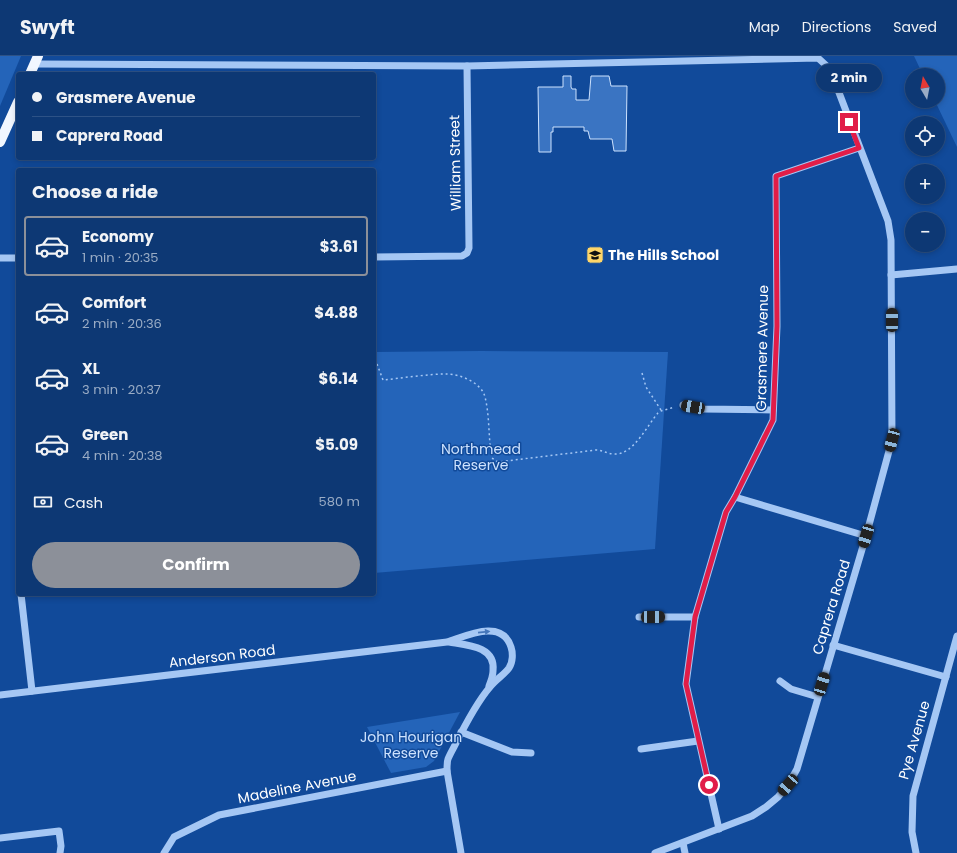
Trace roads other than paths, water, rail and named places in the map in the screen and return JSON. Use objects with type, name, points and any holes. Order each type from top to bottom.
[{"type":"main road","points":[[31,72],[36,60]]},
{"type":"main road","points":[[0,142],[16,106]]},
{"type":"street","name":"Caprera Road","points":[[467,66],[818,58],[830,69],[888,221],[891,240],[892,440],[866,536],[797,769],[788,785],[778,797],[752,816],[655,853]]},
{"type":"street","points":[[36,60],[467,66]]},
{"type":"street","name":"William Street","points":[[376,257],[462,256],[467,253],[469,248],[467,66]]},
{"type":"street","name":"Grasmere Avenue","points":[[719,829],[686,684],[695,617],[726,512],[773,420],[777,326],[776,176],[859,148]]},
{"type":"street","points":[[0,258],[16,258]]},
{"type":"street","points":[[891,275],[957,269]]},
{"type":"street","points":[[683,406],[703,409],[773,410]]},
{"type":"street","points":[[735,497],[866,536]]},
{"type":"street","points":[[21,596],[32,691]]},
{"type":"street","points":[[639,617],[695,617]]},
{"type":"street","name":"Anderson Road","points":[[0,695],[447,642],[486,631],[504,634],[511,646],[512,661],[509,668],[489,688],[461,732],[448,759],[447,771]]},
{"type":"street","name":"Pye Avenue","points":[[916,853],[912,832],[913,796],[957,636]]},
{"type":"street","name":"Anderson Road","points":[[447,642],[473,646],[486,652],[491,659],[493,667],[489,688]]},
{"type":"street","points":[[834,645],[946,677]]},
{"type":"street","points":[[780,681],[791,689],[818,697]]},
{"type":"street","points":[[461,732],[512,752],[531,753]]},
{"type":"street","points":[[641,749],[698,741]]},
{"type":"street","points":[[447,771],[461,853]]},
{"type":"street","name":"Madeline Avenue","points":[[164,853],[174,837],[219,816],[447,771]]},
{"type":"street","points":[[0,838],[58,831],[61,846],[60,853]]},
{"type":"street","points":[[683,843],[685,853]]},
{"type":"place","name":"The Hills School","points":[[595,255]]},
{"type":"park label","name":"Northmead Reserve","points":[[481,458]]},
{"type":"park label","name":"John Hourigan Reserve","points":[[411,746]]}]
